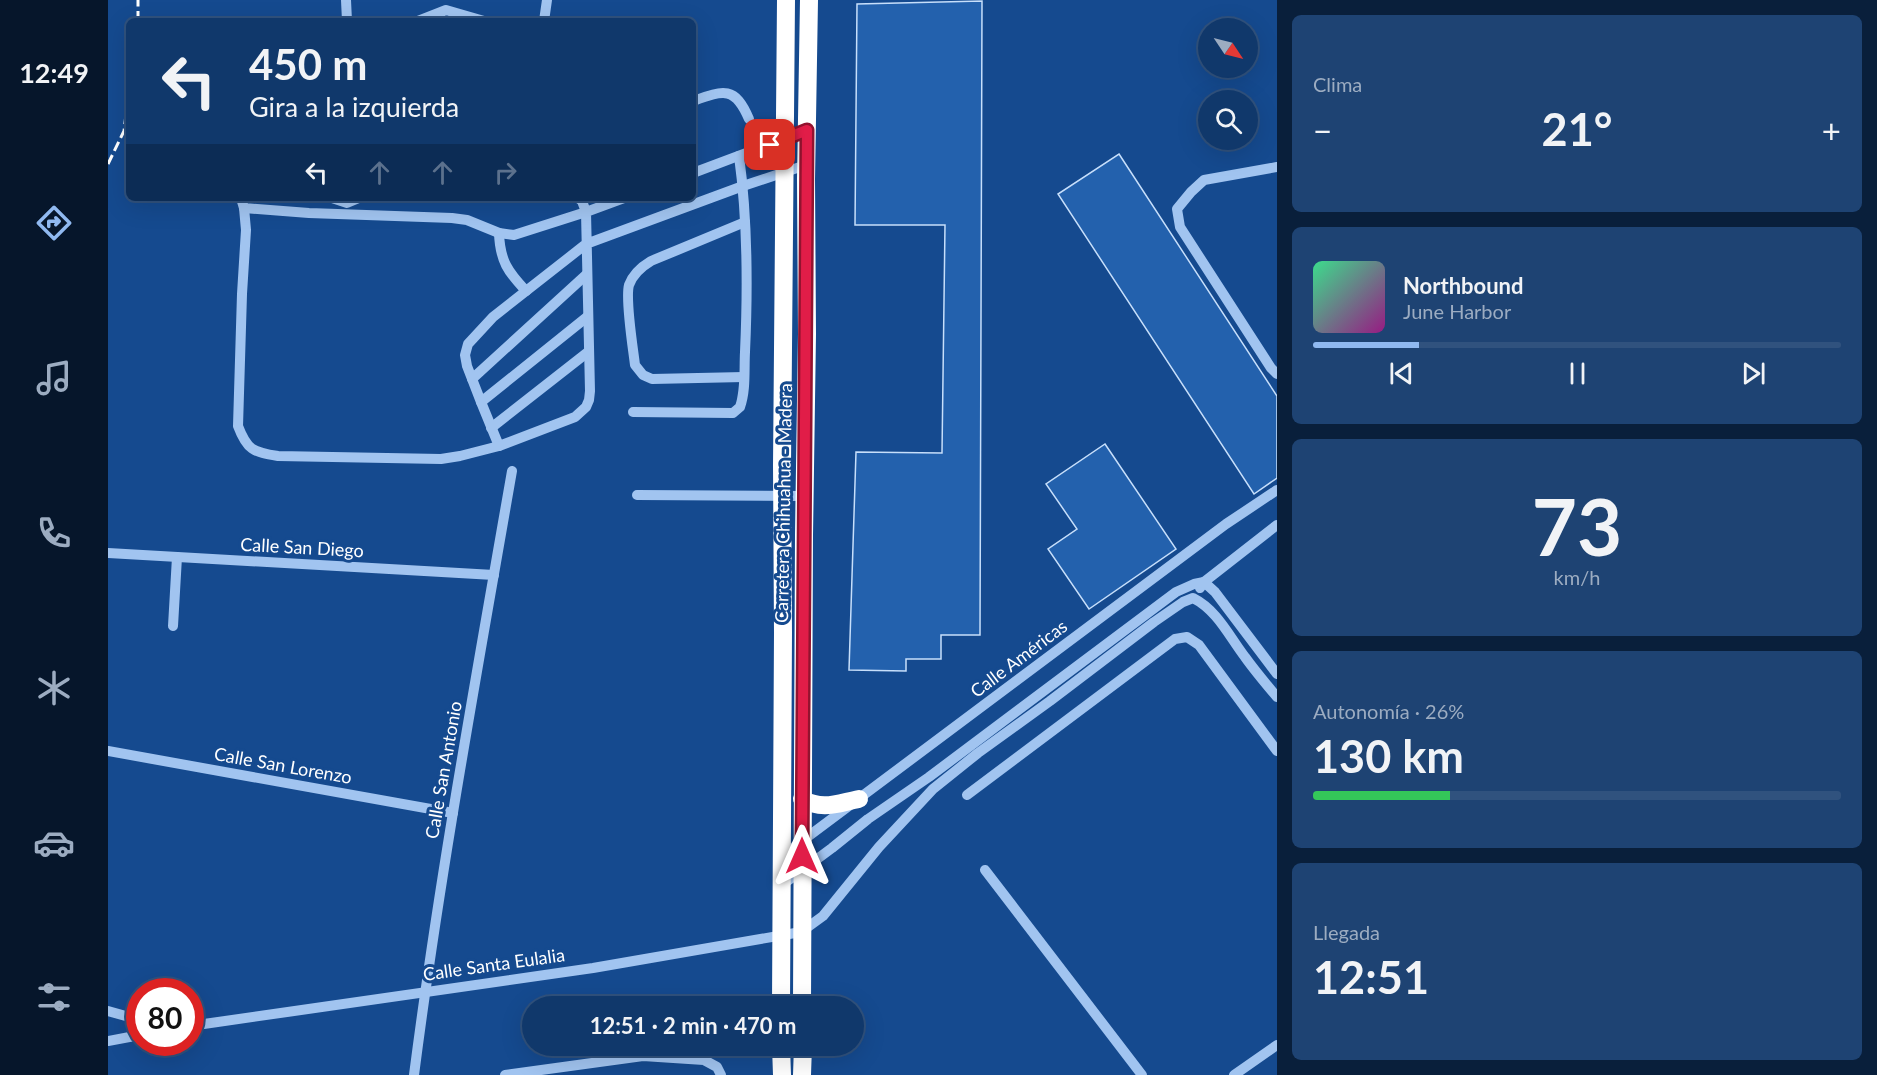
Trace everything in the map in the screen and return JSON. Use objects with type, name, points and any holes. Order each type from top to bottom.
[{"type":"highway","name":"Carretera Chihuahua - Madera","points":[[781,996],[786,0]]},
{"type":"highway","name":"Carretera Chihuahua - Madera","points":[[802,996],[807,334],[806,165],[809,0]]},
{"type":"highway","points":[[784,333],[795,340],[807,334]]},
{"type":"highway","points":[[783,378],[793,369],[806,371]]},
{"type":"highway","points":[[802,799],[814,806],[859,799]]},
{"type":"highway","points":[[781,1056],[782,1075]]},
{"type":"highway","points":[[802,1075],[803,1056]]},
{"type":"street","points":[[346,0],[346,18]]},
{"type":"street","points":[[544,18],[547,0]]},
{"type":"street","points":[[426,18],[446,10],[474,18]]},
{"type":"street","points":[[696,99],[724,92],[729,93],[743,104],[749,119]]},
{"type":"street","points":[[696,172],[807,130]]},
{"type":"street","points":[[633,412],[733,413],[738,410],[742,402],[748,288],[743,186],[739,156]]},
{"type":"street","points":[[499,446],[472,379],[465,354],[468,344],[493,317],[586,244],[806,165]]},
{"type":"street","points":[[1277,167],[1204,180],[1177,209],[1180,227],[1277,374]]},
{"type":"street","points":[[582,201],[586,212],[590,391],[582,413],[499,446],[441,459],[278,456],[260,454],[243,440],[238,426],[246,230],[242,203],[309,213],[452,218],[467,220],[507,235],[523,233],[586,212],[616,201]]},
{"type":"street","points":[[744,377],[652,379],[643,375],[635,365],[627,291],[632,277],[642,266],[745,222]]},
{"type":"street","points":[[499,233],[502,258],[508,270],[526,291]]},
{"type":"street","points":[[472,379],[587,274]]},
{"type":"street","points":[[481,402],[587,317]]},
{"type":"street","points":[[491,428],[588,352]]},
{"type":"street","name":"Calle San Antonio","points":[[414,1075],[453,813],[512,471]]},
{"type":"street","name":"Calle Américas","points":[[782,856],[1226,524],[1277,490]]},
{"type":"street","points":[[637,495],[804,496]]},
{"type":"street","points":[[801,932],[823,916],[890,834],[933,789],[1154,622],[1183,602],[1193,598],[1204,582],[1277,525]]},
{"type":"street","name":"Calle San Diego","points":[[108,553],[494,575]]},
{"type":"street","points":[[173,626],[177,557]]},
{"type":"street","points":[[1204,582],[1215,592],[1277,674]]},
{"type":"street","points":[[782,885],[1176,592],[1204,582]]},
{"type":"street","points":[[1193,598],[1213,612],[1277,697]]},
{"type":"street","points":[[967,795],[1180,637],[1193,640],[1209,656],[1277,751]]},
{"type":"street","name":"Calle San Lorenzo","points":[[108,752],[453,813]]},
{"type":"street","points":[[985,870],[1142,1075]]},
{"type":"street","name":"Calle Santa Eulalia","points":[[204,1024],[593,968],[801,932]]},
{"type":"street","points":[[108,1011],[126,1016]]},
{"type":"street","points":[[108,1041],[126,1038]]},
{"type":"street","points":[[1234,1075],[1277,1045]]},
{"type":"street","points":[[505,1075],[643,1056],[704,1060],[717,1067],[721,1075]]},
{"type":"building","points":[[982,1],[980,635],[941,635],[941,659],[906,659],[906,671],[849,670],[856,452],[942,453],[945,225],[855,225],[857,4]]},
{"type":"building","points":[[1119,154],[1277,396],[1277,478],[1254,494],[1058,194]]},
{"type":"building","points":[[1105,444],[1176,549],[1089,609],[1048,549],[1077,529],[1046,484]]},
{"type":"railway","points":[[138,0],[138,18]]},
{"type":"railway","points":[[108,164],[124,131],[126,115]]},
{"type":"route","points":[[770,145],[807,130],[802,856]]}]
